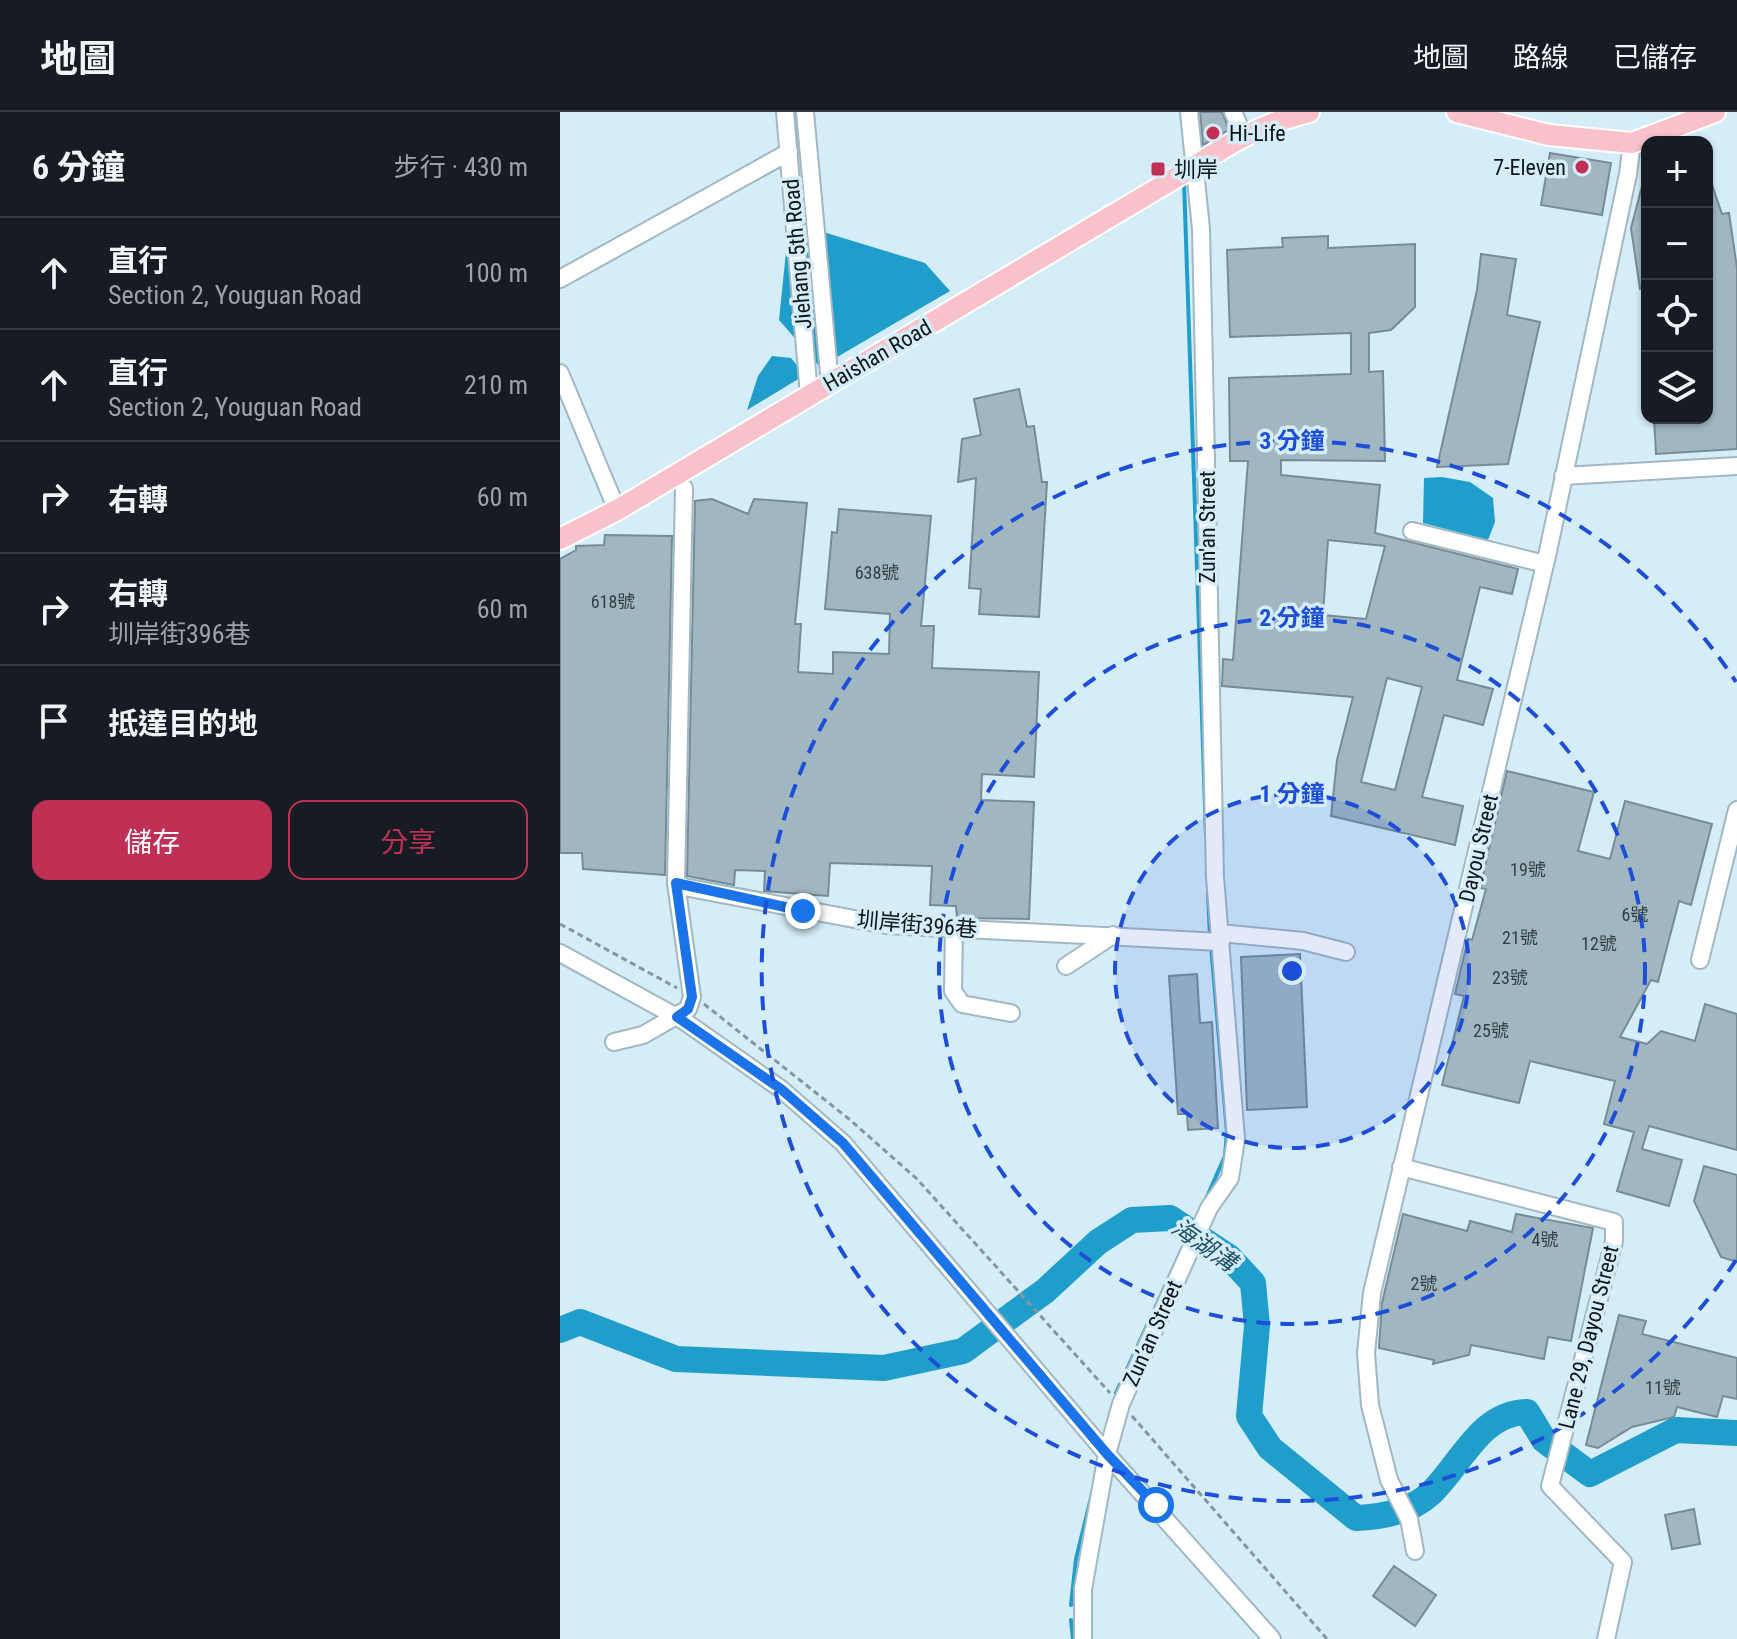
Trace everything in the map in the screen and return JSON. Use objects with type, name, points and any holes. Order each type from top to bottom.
[{"type":"main road","name":"Haishan Road","points":[[560,539],[617,510],[830,384],[1192,168],[1243,134],[1273,121],[1309,112]]},
{"type":"main road","points":[[1457,112],[1549,135],[1632,143],[1715,112]]},
{"type":"street","name":"Jiehang 5th Road","points":[[785,112],[809,395]]},
{"type":"street","name":"Jiehang 5th Road","points":[[805,112],[830,384]]},
{"type":"street","name":"Zun'an Street","points":[[1189,112],[1192,168],[1201,229],[1208,501],[1207,600],[1220,939]]},
{"type":"street","points":[[1233,112],[1243,134]]},
{"type":"street","name":"Dayou Street","points":[[1415,1551],[1409,1519],[1389,1480],[1370,1405],[1366,1353],[1372,1293],[1545,564],[1632,143]]},
{"type":"street","points":[[560,279],[789,152]]},
{"type":"street","points":[[560,373],[566,404],[617,510]]},
{"type":"street","points":[[1563,476],[1737,466]]},
{"type":"street","points":[[614,1042],[643,1035],[677,1017],[688,1009],[692,997],[676,883],[684,488]]},
{"type":"street","points":[[1412,531],[1545,564]]},
{"type":"street","points":[[1700,960],[1737,810]]},
{"type":"street","name":"圳岸街396巷","points":[[676,883],[872,923],[1201,940],[1303,941],[1346,952]]},
{"type":"street","points":[[954,928],[953,991],[962,1004],[1011,1013]]},
{"type":"street","points":[[1066,966],[1113,935]]},
{"type":"street","name":"Zun’an Street","points":[[1083,1639],[1083,1589],[1107,1454],[1121,1404],[1209,1208],[1230,1178],[1236,1139],[1220,939]]},
{"type":"street","points":[[560,953],[677,1017],[781,1089],[833,1134],[1107,1454],[1272,1639]]},
{"type":"street","name":"Lane 29, Dayou Street","points":[[1401,1167],[1614,1222],[1614,1241],[1550,1486],[1623,1562],[1606,1639]]},
{"type":"path","points":[[1024,1297],[1327,1639]]},
{"type":"water","points":[[807,227],[925,263],[950,291],[820,367],[779,320],[787,242],[793,230]]},
{"type":"water","points":[[772,356],[791,358],[805,375],[747,410],[758,376]]},
{"type":"water","points":[[1442,477],[1470,482],[1493,498],[1495,522],[1488,540],[1423,523],[1424,478]]},
{"type":"building","points":[[1200,112],[1222,112],[1229,130],[1203,145]]},
{"type":"building","points":[[1550,153],[1611,163],[1602,215],[1541,205]]},
{"type":"building","points":[[1713,188],[1722,214],[1729,213],[1737,268],[1737,449],[1656,454],[1654,424],[1713,424]]},
{"type":"building","points":[[1641,190],[1641,289],[1640,289],[1631,228]]},
{"type":"building","points":[[1328,236],[1328,248],[1415,244],[1415,307],[1391,330],[1369,333],[1369,372],[1383,371],[1385,461],[1281,460],[1281,475],[1380,485],[1375,533],[1518,569],[1512,594],[1480,587],[1457,680],[1493,689],[1483,725],[1444,715],[1422,797],[1463,806],[1455,845],[1331,816],[1337,760],[1353,697],[1222,686],[1223,659],[1233,660],[1248,461],[1230,461],[1229,378],[1351,374],[1351,333],[1230,337],[1227,250],[1283,247],[1282,238]],"holes":[[[1328,540],[1385,546],[1366,619],[1323,615]],[[1387,678],[1422,687],[1395,790],[1361,782]]]},
{"type":"building","points":[[1481,254],[1516,259],[1507,315],[1540,322],[1508,464],[1437,467],[1477,290]]},
{"type":"building","points":[[1019,389],[1027,427],[1034,426],[1042,482],[1047,482],[1039,617],[979,614],[981,589],[969,588],[976,478],[958,482],[962,439],[981,435],[974,399]]},
{"type":"building","points":[[712,499],[748,514],[754,499],[807,503],[795,624],[801,624],[798,672],[833,674],[833,652],[889,654],[890,614],[825,609],[832,532],[837,533],[839,509],[931,516],[921,626],[934,626],[932,668],[1039,672],[1034,777],[982,774],[981,800],[1034,802],[1029,919],[957,918],[956,906],[930,905],[932,866],[830,863],[828,896],[764,891],[765,871],[735,870],[734,885],[687,876],[695,501]]},
{"type":"building","points":[[605,535],[672,536],[665,875],[583,869],[582,853],[560,853],[560,559],[576,550],[576,546],[604,545]]},
{"type":"building","points":[[1507,771],[1594,792],[1578,851],[1610,859],[1625,801],[1712,824],[1691,905],[1679,901],[1658,982],[1651,980],[1620,1037],[1647,1044],[1661,1031],[1695,1041],[1705,1004],[1737,1014],[1737,1150],[1649,1126],[1642,1149],[1682,1160],[1669,1206],[1617,1191],[1634,1132],[1604,1124],[1615,1081],[1530,1061],[1519,1103],[1442,1085],[1464,996],[1455,994],[1468,939],[1472,940],[1486,889],[1480,888]]},
{"type":"building","points":[[1300,954],[1307,1107],[1247,1110],[1241,957]]},
{"type":"building","points":[[1197,974],[1200,1023],[1212,1022],[1218,1128],[1188,1130],[1187,1114],[1178,1114],[1169,976]]},
{"type":"building","points":[[1704,1166],[1737,1175],[1737,1262],[1721,1257],[1694,1201]]},
{"type":"building","points":[[1403,1214],[1467,1231],[1470,1221],[1512,1232],[1516,1214],[1593,1228],[1571,1341],[1548,1337],[1544,1359],[1471,1345],[1469,1355],[1433,1364],[1434,1360],[1379,1348],[1382,1303]]},
{"type":"building","points":[[1619,1315],[1646,1321],[1642,1334],[1737,1358],[1737,1399],[1723,1396],[1717,1417],[1677,1407],[1674,1417],[1632,1427],[1598,1448],[1586,1445]]},
{"type":"building","points":[[1694,1509],[1700,1544],[1672,1549],[1665,1515]]},
{"type":"building","points":[[1394,1566],[1436,1595],[1415,1626],[1373,1596]]},
{"type":"waterway","points":[[1184,181],[1206,836]]},
{"type":"waterway","points":[[1208,893],[1210,936]]},
{"type":"waterway","points":[[1206,1199],[1225,1156],[1227,1132],[1211,945]]},
{"type":"waterway","points":[[1116,1393],[1200,1210]]},
{"type":"waterway","name":"海湖溝","points":[[560,1330],[580,1322],[676,1359],[884,1368],[963,1351],[1045,1291],[1098,1242],[1132,1220],[1170,1218],[1229,1257],[1253,1283],[1257,1326],[1249,1416],[1270,1448],[1356,1518],[1396,1512],[1414,1505],[1431,1493],[1484,1430],[1511,1415],[1527,1412],[1544,1440],[1590,1474],[1676,1430],[1737,1433]]},
{"type":"waterway","points":[[1071,1605],[1076,1559],[1092,1494]]},
{"type":"waterway","points":[[1071,1620],[1073,1639]]},
{"type":"place","name":"Hi-Life","points":[[1213,133]]},
{"type":"place","name":"7-Eleven","points":[[1582,167]]},
{"type":"place","name":"圳岸","points":[[1158,169]]},
{"type":"route","points":[[803,911],[676,883],[692,997],[688,1009],[677,1017],[781,1089],[843,1143],[1107,1454],[1156,1505]]}]
